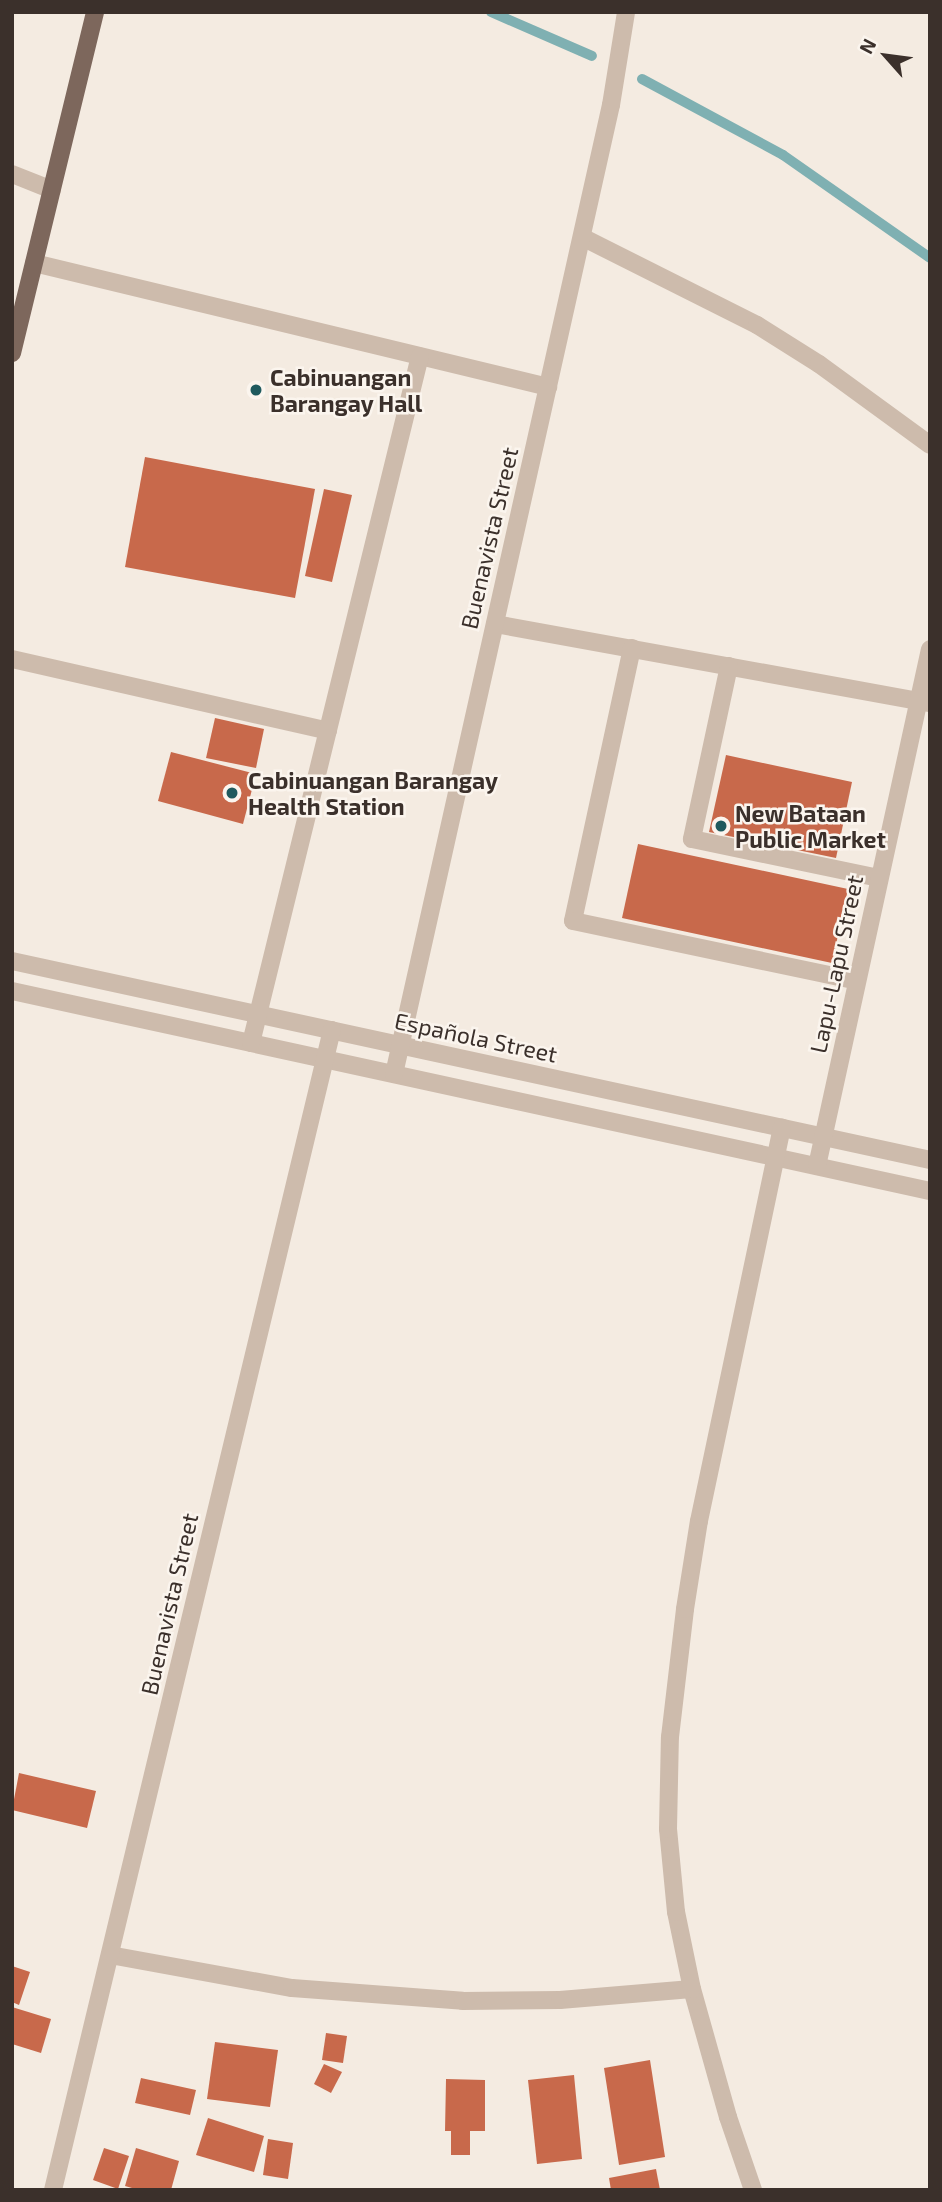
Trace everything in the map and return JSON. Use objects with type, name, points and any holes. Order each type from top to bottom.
[{"type":"main road","points":[[12,353],[95,12]]},
{"type":"street","name":"Buenavista Street","points":[[394,1074],[611,105],[626,12]]},
{"type":"street","points":[[12,174],[52,190]]},
{"type":"street","points":[[582,237],[757,325],[820,364],[930,445]]},
{"type":"street","points":[[34,263],[548,387]]},
{"type":"street","points":[[251,1043],[420,356]]},
{"type":"street","points":[[495,624],[924,702]]},
{"type":"street","points":[[632,648],[572,921],[857,981]]},
{"type":"street","name":"Lapu-Lapu Street","points":[[817,1166],[879,878],[924,702],[930,649]]},
{"type":"street","points":[[12,659],[328,731]]},
{"type":"street","points":[[729,666],[692,839],[879,878]]},
{"type":"street","name":"Española Street","points":[[12,961],[930,1160]]},
{"type":"street","points":[[12,991],[930,1191]]},
{"type":"street","name":"Buenavista Street","points":[[53,2190],[332,1030]]},
{"type":"street","points":[[753,2190],[728,2117],[692,1989],[676,1912],[667,1829],[670,1737],[685,1609],[699,1521],[782,1128]]},
{"type":"street","points":[[110,1955],[292,1987],[463,2001],[560,2000],[692,1989]]},
{"type":"building","points":[[145,457],[315,489],[295,598],[125,567]]},
{"type":"building","points":[[324,489],[352,495],[332,582],[305,576]]},
{"type":"building","points":[[215,718],[264,729],[256,768],[206,758]]},
{"type":"building","points":[[171,752],[256,774],[243,824],[158,801]]},
{"type":"building","points":[[726,755],[852,782],[836,858],[709,832]]},
{"type":"building","points":[[638,844],[848,889],[832,963],[622,918]]},
{"type":"building","points":[[19,1773],[96,1791],[87,1828],[12,1810]]},
{"type":"building","points":[[12,1966],[30,1972],[19,2005],[12,2002]]},
{"type":"building","points":[[12,2007],[51,2019],[41,2053],[12,2044]]},
{"type":"building","points":[[326,2033],[347,2036],[343,2063],[322,2060]]},
{"type":"building","points":[[215,2042],[278,2050],[270,2107],[207,2099]]},
{"type":"building","points":[[650,2060],[665,2157],[619,2165],[604,2068]]},
{"type":"building","points":[[324,2064],[342,2072],[331,2093],[314,2084]]},
{"type":"building","points":[[574,2075],[582,2159],[537,2164],[528,2080]]},
{"type":"building","points":[[141,2078],[196,2090],[190,2115],[135,2103]]},
{"type":"building","points":[[446,2079],[485,2080],[485,2131],[470,2131],[470,2155],[451,2155],[451,2131],[445,2131]]},
{"type":"building","points":[[208,2118],[264,2136],[254,2172],[196,2155]]},
{"type":"building","points":[[268,2139],[293,2143],[288,2179],[263,2175]]},
{"type":"building","points":[[104,2148],[129,2156],[118,2189],[93,2180]]},
{"type":"building","points":[[136,2148],[179,2161],[171,2190],[139,2190],[125,2186]]},
{"type":"building","points":[[656,2169],[660,2190],[611,2190],[609,2178]]},
{"type":"waterway","points":[[491,12],[592,56]]},
{"type":"waterway","points":[[642,79],[783,155],[930,258]]},
{"type":"place","name":"Cabinuangan Barangay Hall","points":[[256,390]]},
{"type":"place","name":"Cabinuangan Barangay Health Station","points":[[232,793]]},
{"type":"place","name":"New Bataan Public Market","points":[[721,826]]}]
